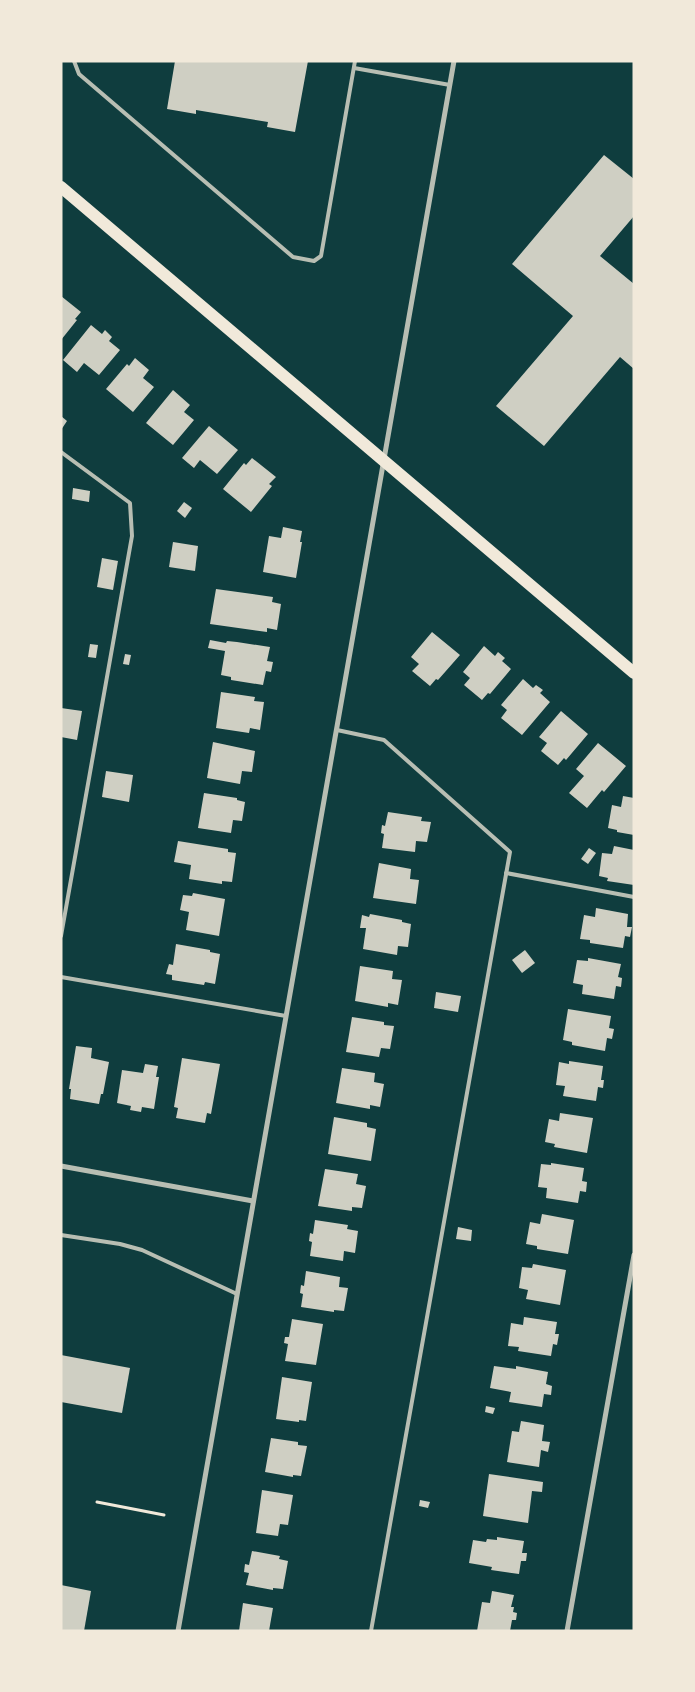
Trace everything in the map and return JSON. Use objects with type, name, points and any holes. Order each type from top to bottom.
[{"type":"main road","points":[[61,187],[634,673]]},
{"type":"street","points":[[178,1631],[454,61]]},
{"type":"street","points":[[61,1166],[253,1201]]},
{"type":"street","points":[[567,1631],[634,1255]]},
{"type":"lane","points":[[74,61],[79,74],[293,256],[314,261],[321,256],[355,61]]},
{"type":"lane","points":[[354,68],[450,85]]},
{"type":"lane","points":[[61,452],[130,504],[132,536],[61,936]]},
{"type":"lane","points":[[337,730],[384,740],[510,852],[371,1631]]},
{"type":"lane","points":[[506,873],[634,897]]},
{"type":"lane","points":[[61,977],[286,1016]]},
{"type":"lane","points":[[61,1235],[120,1244],[142,1250],[237,1294]]},
{"type":"path","points":[[97,1502],[164,1515]]},
{"type":"building","points":[[175,61],[308,61],[295,132],[267,127],[268,122],[196,110],[196,114],[167,109]]},
{"type":"building","points":[[604,155],[634,179],[634,216],[600,256],[634,284],[634,369],[620,357],[544,446],[496,406],[573,316],[512,264]]},
{"type":"building","points":[[61,296],[81,312],[61,340]]},
{"type":"building","points":[[91,325],[102,334],[105,330],[112,337],[109,341],[120,350],[99,375],[84,363],[77,372],[63,360]]},
{"type":"building","points":[[135,358],[149,370],[143,378],[154,387],[133,412],[106,389],[127,364],[129,366]]},
{"type":"building","points":[[173,390],[190,405],[184,412],[194,420],[173,445],[146,423]]},
{"type":"building","points":[[61,416],[67,421],[61,430]]},
{"type":"building","points":[[209,426],[238,450],[217,474],[200,460],[194,468],[182,458]]},
{"type":"building","points":[[252,458],[276,477],[269,484],[272,486],[251,512],[223,489],[244,463],[246,465]]},
{"type":"building","points":[[73,488],[90,491],[89,502],[72,499]]},
{"type":"building","points":[[184,502],[192,508],[185,518],[177,511]]},
{"type":"building","points":[[283,527],[302,531],[296,578],[263,572],[269,536],[281,538]]},
{"type":"building","points":[[173,542],[198,546],[195,571],[169,567]]},
{"type":"building","points":[[102,558],[118,561],[113,590],[97,587]]},
{"type":"building","points":[[216,589],[273,597],[272,602],[281,604],[277,630],[267,628],[267,632],[210,624]]},
{"type":"building","points":[[432,632],[460,655],[438,680],[436,679],[430,686],[412,671],[419,664],[411,657]]},
{"type":"building","points":[[210,640],[270,647],[267,661],[273,662],[271,672],[266,671],[263,685],[231,680],[231,677],[221,675],[225,651],[208,648]]},
{"type":"building","points":[[90,644],[98,645],[96,658],[88,657]]},
{"type":"building","points":[[484,646],[495,656],[498,652],[505,658],[502,661],[511,669],[490,694],[488,693],[482,700],[464,685],[470,678],[463,672]]},
{"type":"building","points":[[125,654],[131,655],[129,665],[123,664]]},
{"type":"building","points":[[523,679],[533,688],[536,685],[543,690],[540,693],[550,702],[522,735],[501,718],[507,710],[501,705]]},
{"type":"building","points":[[221,692],[255,697],[254,701],[264,702],[260,730],[250,728],[249,733],[216,728]]},
{"type":"building","points":[[61,708],[82,711],[77,740],[61,737]]},
{"type":"building","points":[[561,711],[588,734],[566,760],[564,758],[558,765],[541,751],[547,743],[539,737]]},
{"type":"building","points":[[213,742],[255,751],[252,772],[242,771],[240,784],[207,778]]},
{"type":"building","points":[[598,743],[626,766],[604,792],[602,790],[587,808],[569,793],[584,776],[576,769]]},
{"type":"building","points":[[106,771],[133,775],[129,802],[102,797]]},
{"type":"building","points":[[204,793],[237,798],[237,800],[245,802],[242,821],[233,820],[231,833],[198,828]]},
{"type":"building","points":[[623,796],[634,798],[634,835],[617,832],[617,830],[608,828],[612,805],[621,807]]},
{"type":"building","points":[[388,812],[422,817],[421,821],[431,822],[427,842],[416,841],[415,852],[382,848],[384,834],[381,833],[382,825],[385,826]]},
{"type":"building","points":[[178,841],[228,849],[228,852],[236,853],[232,882],[222,881],[222,884],[189,879],[191,865],[174,862]]},
{"type":"building","points":[[614,846],[634,850],[634,885],[607,881],[608,878],[599,876],[602,853],[612,854]]},
{"type":"building","points":[[589,848],[596,853],[588,864],[581,859]]},
{"type":"building","points":[[379,863],[411,869],[410,879],[419,880],[416,904],[373,898]]},
{"type":"building","points":[[193,893],[225,899],[219,936],[186,930],[189,912],[180,910],[183,895],[192,896]]},
{"type":"building","points":[[596,908],[628,914],[627,927],[632,927],[630,937],[625,936],[623,948],[590,943],[590,940],[580,939],[584,915],[595,917]]},
{"type":"building","points":[[370,914],[402,920],[402,922],[411,924],[408,947],[398,946],[397,955],[363,949],[366,928],[360,928],[362,915],[369,917]]},
{"type":"building","points":[[176,944],[210,950],[210,952],[220,954],[215,984],[205,982],[204,985],[172,980],[172,975],[166,974],[169,964],[173,965]]},
{"type":"building","points":[[525,950],[535,963],[522,973],[512,960]]},
{"type":"building","points":[[588,958],[621,964],[618,977],[622,978],[621,987],[616,986],[614,999],[582,994],[583,985],[573,983],[577,960],[588,961]]},
{"type":"building","points":[[360,966],[393,971],[392,979],[402,980],[398,1005],[388,1003],[388,1007],[355,1001]]},
{"type":"building","points":[[436,992],[461,996],[458,1012],[434,1008]]},
{"type":"building","points":[[568,1009],[611,1016],[609,1028],[614,1029],[612,1039],[607,1038],[605,1051],[572,1045],[572,1042],[563,1040]]},
{"type":"building","points":[[352,1017],[384,1022],[384,1025],[394,1026],[390,1049],[381,1048],[379,1057],[346,1052]]},
{"type":"building","points":[[76,1046],[92,1048],[91,1058],[109,1062],[103,1094],[101,1094],[99,1104],[70,1099],[71,1089],[69,1089]]},
{"type":"building","points":[[182,1058],[220,1064],[211,1114],[207,1113],[205,1123],[176,1118],[178,1108],[174,1107]]},
{"type":"building","points":[[569,1061],[603,1066],[601,1080],[604,1080],[603,1088],[598,1087],[596,1101],[563,1096],[565,1086],[556,1085],[559,1062],[569,1064]]},
{"type":"building","points":[[145,1064],[158,1066],[156,1077],[159,1077],[154,1109],[142,1107],[141,1112],[130,1110],[131,1106],[117,1103],[122,1070],[143,1073]]},
{"type":"building","points":[[342,1068],[375,1073],[374,1082],[384,1084],[380,1107],[370,1105],[370,1109],[336,1103]]},
{"type":"building","points":[[560,1113],[593,1118],[587,1153],[554,1147],[555,1144],[545,1142],[549,1119],[559,1121]]},
{"type":"building","points":[[334,1117],[367,1123],[367,1127],[376,1129],[371,1161],[328,1154]]},
{"type":"building","points":[[551,1163],[584,1168],[582,1181],[587,1182],[586,1192],[580,1191],[578,1203],[546,1198],[547,1188],[538,1187],[541,1164],[551,1165]]},
{"type":"building","points":[[325,1169],[358,1174],[356,1184],[366,1186],[362,1208],[352,1207],[352,1211],[318,1206]]},
{"type":"building","points":[[542,1214],[574,1220],[568,1254],[537,1249],[537,1246],[526,1244],[530,1222],[540,1224]]},
{"type":"building","points":[[315,1220],[348,1225],[347,1229],[358,1231],[355,1253],[344,1251],[343,1261],[310,1256],[312,1242],[309,1241],[310,1233],[313,1234]]},
{"type":"building","points":[[458,1227],[472,1230],[471,1241],[456,1239]]},
{"type":"building","points":[[533,1264],[566,1270],[560,1305],[526,1299],[528,1290],[519,1288],[522,1267],[532,1268]]},
{"type":"building","points":[[306,1271],[340,1277],[339,1287],[348,1288],[344,1311],[334,1310],[334,1312],[301,1307],[303,1294],[300,1293],[301,1285],[304,1286]]},
{"type":"building","points":[[524,1317],[557,1322],[555,1334],[559,1334],[557,1345],[553,1344],[551,1356],[518,1351],[519,1347],[508,1346],[511,1323],[523,1325]]},
{"type":"building","points":[[292,1319],[323,1324],[316,1365],[285,1361],[288,1344],[284,1343],[285,1337],[289,1337]]},
{"type":"building","points":[[61,1355],[130,1368],[122,1413],[61,1402]]},
{"type":"building","points":[[494,1366],[516,1369],[516,1366],[548,1372],[546,1384],[552,1386],[551,1395],[544,1394],[542,1407],[509,1402],[511,1392],[490,1388]]},
{"type":"building","points":[[282,1377],[312,1382],[306,1421],[276,1419]]},
{"type":"building","points":[[486,1406],[495,1408],[493,1414],[485,1412]]},
{"type":"building","points":[[521,1421],[544,1425],[542,1441],[550,1442],[548,1452],[541,1450],[539,1467],[507,1462],[512,1431],[519,1432]]},
{"type":"building","points":[[271,1438],[298,1442],[298,1445],[307,1446],[301,1476],[293,1475],[293,1477],[265,1472]]},
{"type":"building","points":[[489,1474],[543,1482],[542,1492],[532,1491],[528,1523],[483,1516]]},
{"type":"building","points":[[262,1490],[293,1495],[288,1525],[280,1524],[278,1536],[256,1533]]},
{"type":"building","points":[[420,1500],[430,1502],[428,1508],[419,1506]]},
{"type":"building","points":[[497,1537],[524,1541],[522,1553],[527,1553],[526,1561],[521,1561],[519,1574],[491,1570],[492,1567],[469,1563],[473,1540],[486,1542],[487,1539],[497,1540]]},
{"type":"building","points":[[252,1551],[280,1556],[279,1559],[288,1561],[283,1589],[273,1588],[273,1590],[246,1585],[249,1573],[244,1572],[245,1564],[249,1565]]},
{"type":"building","points":[[61,1585],[91,1591],[84,1631],[61,1631]]},
{"type":"building","points":[[492,1591],[514,1595],[511,1607],[514,1607],[513,1612],[517,1613],[516,1620],[512,1620],[510,1631],[477,1631],[482,1602],[490,1603]]},
{"type":"building","points":[[243,1603],[273,1608],[269,1631],[239,1631]]}]
